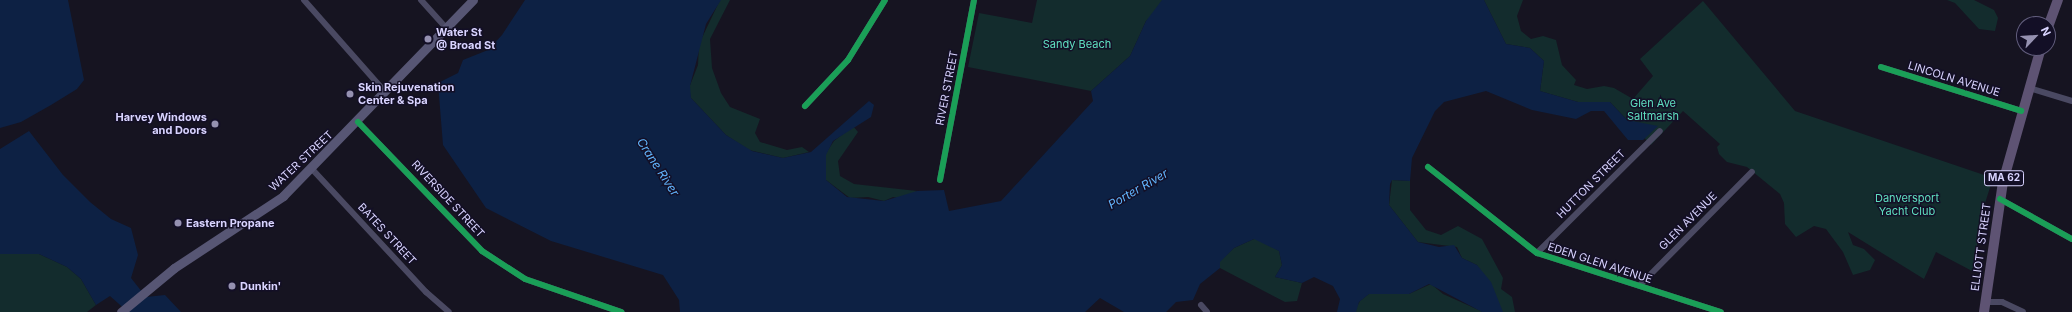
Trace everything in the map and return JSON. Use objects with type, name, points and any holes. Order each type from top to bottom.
[{"type":"main road","name":"WATER STREET","points":[[121,312],[157,282],[223,234],[274,203],[312,169],[473,0]]},
{"type":"main road","points":[[2052,16],[2058,0]]},
{"type":"main road","name":"ELLIOTT STREET","points":[[1985,307],[2000,199],[2021,111],[2039,56]]},
{"type":"street","points":[[304,0],[385,92]]},
{"type":"street","points":[[421,0],[447,29]]},
{"type":"street","points":[[805,106],[848,60],[885,0]]},
{"type":"street","name":"RIVER STREET","points":[[940,180],[974,0]]},
{"type":"street","name":"LINCOLN AVENUE","points":[[1880,67],[2021,111]]},
{"type":"street","points":[[2029,88],[2072,101]]},
{"type":"street","name":"RIVERSIDE STREET","points":[[358,122],[482,251],[525,279],[621,312]]},
{"type":"street","name":"HUTTON STREET","points":[[1537,253],[1660,131]]},
{"type":"street","name":"EDEN GLEN AVENUE","points":[[1428,167],[1537,253],[1721,312]]},
{"type":"street","name":"BATES STREET","points":[[312,169],[426,292],[449,312]]},
{"type":"street","name":"GLEN AVENUE","points":[[1640,285],[1752,172]]},
{"type":"street","points":[[2000,199],[2072,239]]},
{"type":"street","points":[[1985,307],[2002,302],[2023,312]]},
{"type":"street","points":[[1201,305],[1207,312]]},
{"type":"green space","points":[[720,0],[730,0],[710,39],[712,68],[721,93],[730,107],[760,119],[755,133],[760,142],[787,150],[802,147],[809,152],[783,158],[749,150],[726,135],[691,98],[689,88],[698,65],[699,44]]},
{"type":"green space","name":"Sandy Beach","points":[[1037,0],[1170,0],[1146,21],[1130,56],[1091,91],[968,67],[979,13],[1032,23]]},
{"type":"green space","name":"Danversport Yacht Club","points":[[1484,0],[1523,0],[1517,16],[1521,31],[1531,39],[1543,36],[1556,40],[1562,65],[1576,80],[1574,85],[1587,89],[1604,86],[1614,88],[1633,99],[1653,76],[1640,59],[1703,1],[1795,111],[1993,178],[1980,219],[1974,272],[1936,252],[1924,279],[1848,232],[1853,245],[1864,249],[1875,260],[1870,270],[1853,275],[1843,252],[1826,229],[1814,226],[1796,237],[1785,224],[1784,203],[1780,194],[1747,167],[1727,162],[1719,154],[1717,147],[1720,144],[1683,111],[1651,145],[1610,102],[1578,102],[1540,91],[1544,61],[1530,48],[1506,44]]},
{"type":"green space","points":[[1947,0],[1974,0],[1994,10],[1998,18],[1995,31],[1979,29],[1955,3]]},
{"type":"green space","points":[[853,126],[858,132],[838,161],[840,176],[854,184],[917,191],[902,199],[893,197],[884,201],[868,197],[850,198],[826,180],[826,153],[834,141]]},
{"type":"green space","points":[[1392,180],[1410,181],[1410,210],[1426,230],[1441,235],[1458,226],[1482,239],[1503,278],[1501,289],[1512,297],[1515,312],[1502,312],[1477,265],[1462,258],[1457,247],[1418,242],[1389,205]]},
{"type":"green space","points":[[1254,239],[1262,239],[1279,251],[1282,265],[1275,277],[1302,283],[1297,301],[1285,302],[1220,268],[1219,262],[1234,248]]},
{"type":"green space","points":[[0,254],[39,254],[67,267],[81,279],[96,305],[87,312],[0,312]]},
{"type":"green space","points":[[1431,284],[1443,294],[1483,312],[1354,312],[1360,301],[1370,293],[1409,294]]},
{"type":"water","points":[[0,0],[68,0],[84,80],[77,89],[51,105],[21,122],[0,128]]},
{"type":"water","points":[[525,0],[721,0],[706,24],[690,86],[691,98],[726,135],[752,151],[783,158],[811,152],[869,101],[874,105],[871,117],[833,141],[826,155],[826,180],[847,197],[884,201],[917,191],[944,190],[949,211],[1001,201],[1093,101],[1091,91],[1130,56],[1146,21],[1162,0],[1484,0],[1506,44],[1530,48],[1544,61],[1540,91],[1578,102],[1610,102],[1627,120],[1658,126],[1643,140],[1628,140],[1604,111],[1591,111],[1576,119],[1532,110],[1486,91],[1444,102],[1435,111],[1412,158],[1410,181],[1392,180],[1390,184],[1389,205],[1418,242],[1439,247],[1454,245],[1462,258],[1477,265],[1491,282],[1503,312],[1482,312],[1429,284],[1409,294],[1369,294],[1359,302],[1356,312],[1337,312],[1340,299],[1333,286],[1314,277],[1302,283],[1275,277],[1282,265],[1279,251],[1254,239],[1234,248],[1220,262],[1220,268],[1200,284],[1193,300],[1176,302],[1166,312],[1124,312],[1100,298],[1085,312],[680,312],[679,300],[663,275],[551,241],[486,208],[443,145],[438,83],[458,73],[463,60],[488,50],[502,35]]},
{"type":"water","points":[[29,131],[63,175],[90,202],[111,219],[131,228],[138,255],[131,278],[146,297],[165,295],[181,312],[128,312],[110,296],[96,305],[81,279],[67,267],[39,254],[0,254],[0,149]]},
{"type":"cycle path","points":[[805,106],[848,60],[885,0]]},
{"type":"cycle path","points":[[940,180],[974,0]]},
{"type":"cycle path","points":[[1881,67],[2021,111]]},
{"type":"cycle path","points":[[358,122],[482,251],[525,279],[621,312]]},
{"type":"cycle path","points":[[1428,167],[1537,253],[1721,312]]},
{"type":"cycle path","points":[[2000,199],[2072,239]]},
{"type":"place","name":"Water St @ Broad St","points":[[428,39]]},
{"type":"place","name":"Skin Rejuvenation Center & Spa","points":[[350,94]]},
{"type":"place","name":"Harvey Windows and Doors","points":[[215,124]]},
{"type":"place","name":"Eastern Propane","points":[[178,223]]},
{"type":"place","name":"Dunkin'","points":[[232,286]]},
{"type":"park label","name":"Glen Ave Saltmarsh","points":[[1653,110]]},
{"type":"water label","name":"Crane River","points":[[658,167]]},
{"type":"water label","name":"Porter River","points":[[1138,189]]}]
